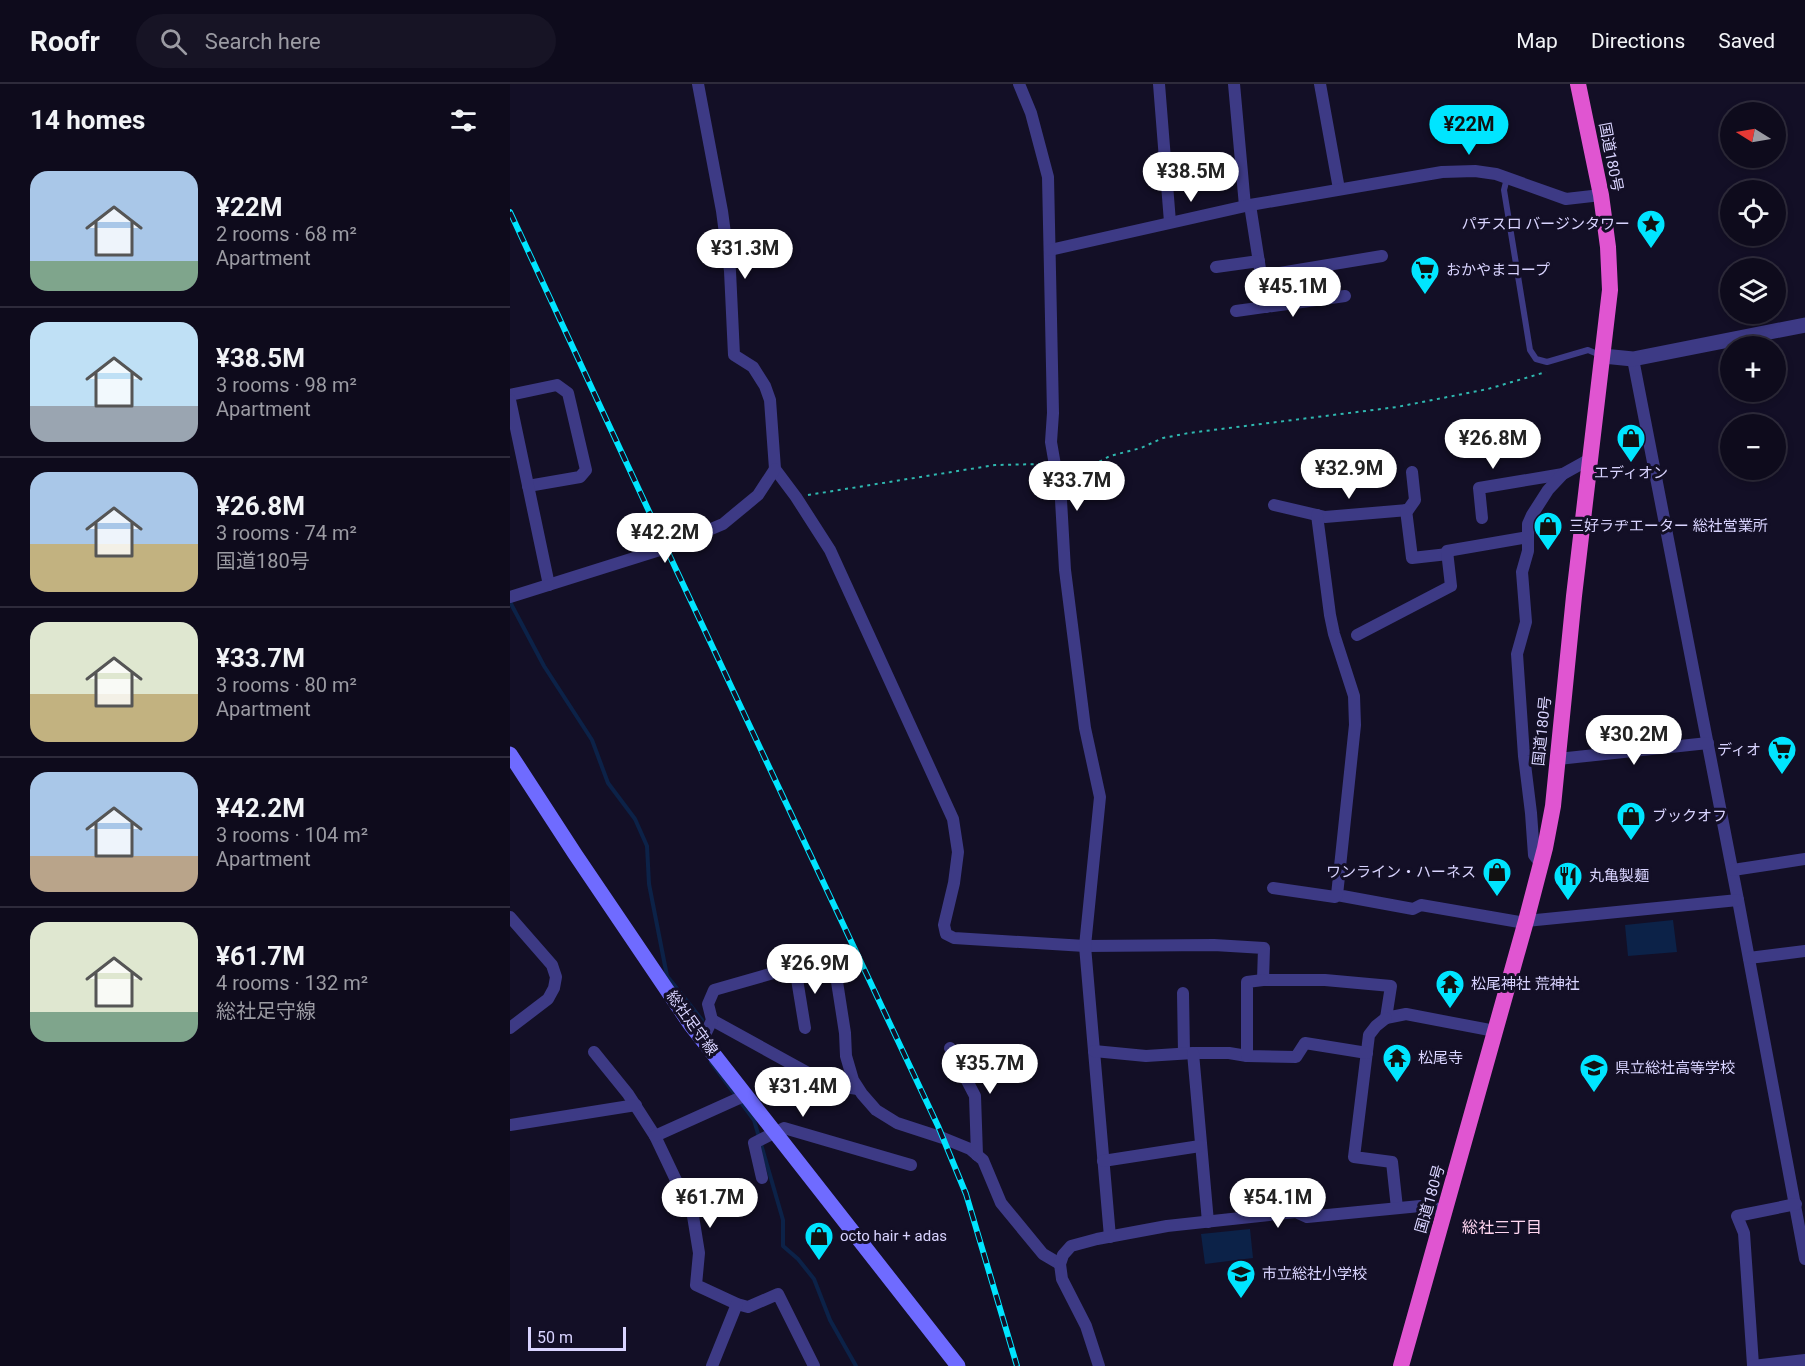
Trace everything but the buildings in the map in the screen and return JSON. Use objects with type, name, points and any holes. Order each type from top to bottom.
[{"type":"highway","name":"国道180号","points":[[1401,1366],[1541,864],[1553,806],[1574,596],[1610,290],[1608,247],[1601,195],[1578,84]]},
{"type":"main road","name":"総社足守線","points":[[510,754],[690,1024],[958,1366]]},
{"type":"street","points":[[698,84],[722,211],[730,271],[734,355],[753,367],[765,386],[770,400],[775,469],[796,496],[830,550],[953,819],[958,852],[954,883],[944,925],[946,934],[954,938],[1085,946],[1214,945],[1264,948],[1263,980]]},
{"type":"street","points":[[1018,84],[1031,114],[1048,177],[1053,413],[1051,442],[1061,497],[1065,570],[1085,728],[1100,797],[1085,946],[1110,1237]]},
{"type":"street","points":[[1159,84],[1170,222]]},
{"type":"street","points":[[1234,84],[1247,206],[1266,307]]},
{"type":"street","points":[[1320,84],[1339,189]]},
{"type":"street","points":[[1050,250],[1247,206],[1442,172],[1475,171],[1507,178],[1566,199],[1601,195]]},
{"type":"street","points":[[1261,276],[1382,256]]},
{"type":"street","points":[[1216,267],[1259,261]]},
{"type":"street","points":[[1236,311],[1345,296]]},
{"type":"street","points":[[1603,356],[1633,359],[1805,326]]},
{"type":"street","points":[[1633,359],[1749,958],[1799,1201],[1805,1258]]},
{"type":"street","points":[[510,395],[557,386],[568,393],[586,470],[580,477],[528,486]]},
{"type":"street","points":[[510,400],[549,585]]},
{"type":"street","points":[[1541,864],[1534,855],[1517,654],[1526,622],[1522,572],[1528,551],[1528,524],[1532,515],[1548,490],[1563,474],[1590,459]]},
{"type":"street","points":[[511,597],[666,548],[723,524],[758,495],[775,469]]},
{"type":"street","points":[[1274,505],[1325,517],[1406,510],[1415,500],[1412,472]]},
{"type":"street","points":[[1482,518],[1479,488],[1563,474]]},
{"type":"street","points":[[1406,510],[1412,558],[1448,554]]},
{"type":"street","points":[[1317,515],[1330,615],[1354,696],[1355,725],[1337,895]]},
{"type":"street","points":[[1357,635],[1450,586],[1447,551],[1528,537]]},
{"type":"street","points":[[1558,759],[1708,743]]},
{"type":"street","points":[[1733,870],[1805,859]]},
{"type":"street","points":[[1273,888],[1335,897],[1337,895],[1413,909],[1422,905],[1525,922],[1738,900]]},
{"type":"street","points":[[510,1028],[548,999],[554,988],[556,977],[552,965],[511,920]]},
{"type":"street","points":[[1749,958],[1805,951]]},
{"type":"street","points":[[703,1039],[712,1020],[708,1004],[714,990],[833,956],[845,1033],[846,1056],[858,1089],[876,1110],[897,1123],[970,1149],[983,1160],[1001,1203],[1043,1254],[1060,1264]]},
{"type":"street","points":[[795,967],[805,1028]]},
{"type":"street","points":[[1247,1056],[1247,982],[1325,980],[1391,986],[1386,1018]]},
{"type":"street","points":[[1183,993],[1208,1222]]},
{"type":"street","points":[[1396,1208],[1392,1162],[1354,1157],[1369,1035],[1386,1018],[1406,1014],[1495,1031]]},
{"type":"street","points":[[712,1020],[830,1085],[858,1089]]},
{"type":"street","points":[[1094,1051],[1146,1056],[1229,1053],[1247,1056],[1296,1057],[1305,1043],[1367,1053]]},
{"type":"street","points":[[950,1048],[975,1096],[977,1155]]},
{"type":"street","points":[[594,1052],[636,1105],[655,1136],[693,1216],[699,1253],[696,1286],[748,1307],[778,1294],[814,1366]]},
{"type":"street","points":[[655,1136],[746,1095]]},
{"type":"street","points":[[510,1125],[636,1105]]},
{"type":"street","points":[[762,1178],[754,1143],[784,1128],[911,1165]]},
{"type":"street","points":[[1103,1161],[1200,1146]]},
{"type":"street","points":[[1799,1201],[1737,1216],[1744,1233],[1753,1365],[1805,1360]]},
{"type":"street","points":[[1099,1366],[1086,1326],[1062,1279],[1060,1264],[1063,1255],[1071,1246],[1167,1226],[1296,1212],[1307,1217],[1420,1206],[1445,1210]]},
{"type":"street","points":[[712,1366],[737,1304]]},
{"type":"lane","points":[[1507,178],[1504,190],[1530,350],[1536,359],[1542,362],[1588,350],[1603,356]]},
{"type":"path","points":[[1061,497],[1095,464],[1110,456],[1141,448],[1163,438],[1397,407],[1488,389],[1554,370]]},
{"type":"path","points":[[796,496],[995,465],[1055,463]]},
{"type":"path","points":[[1423,1217],[1420,1229],[1425,1230],[1425,1228]]},
{"type":"water","points":[[1673,920],[1677,952],[1628,956],[1625,925]]},
{"type":"water","points":[[1250,1229],[1253,1258],[1205,1264],[1201,1234]]},
{"type":"waterway","points":[[510,602],[544,666],[592,740],[608,783],[635,819],[647,846],[649,884],[667,976],[702,1020],[700,1024]]},
{"type":"waterway","points":[[711,1062],[754,1120],[783,1220],[783,1246],[798,1259],[814,1279],[830,1320],[856,1366]]},
{"type":"railway","points":[[510,212],[938,1126],[966,1194],[1017,1366]]},
{"type":"place","name":"パチスロ バージンタワー","points":[[1651,250]]},
{"type":"place","name":"おかやまコープ","points":[[1425,296]]},
{"type":"place","name":"エディオン","points":[[1631,464]]},
{"type":"place","name":"三好ラヂエーター 総社営業所","points":[[1548,552]]},
{"type":"place","name":"ディオ","points":[[1782,776]]},
{"type":"place","name":"ブックオフ","points":[[1631,842]]},
{"type":"place","name":"ワンライン・ハーネス","points":[[1497,898]]},
{"type":"place","name":"丸亀製麺","points":[[1568,902]]},
{"type":"place","name":"松尾神社 荒神社","points":[[1450,1010]]},
{"type":"place","name":"松尾寺","points":[[1397,1084]]},
{"type":"place","name":"県立総社高等学校","points":[[1594,1094]]},
{"type":"place","name":"octo hair + adas","points":[[819,1262]]},
{"type":"place","name":"市立総社小学校","points":[[1241,1300]]},
{"type":"district","name":"総社三丁目","points":[[1502,1227]]}]
